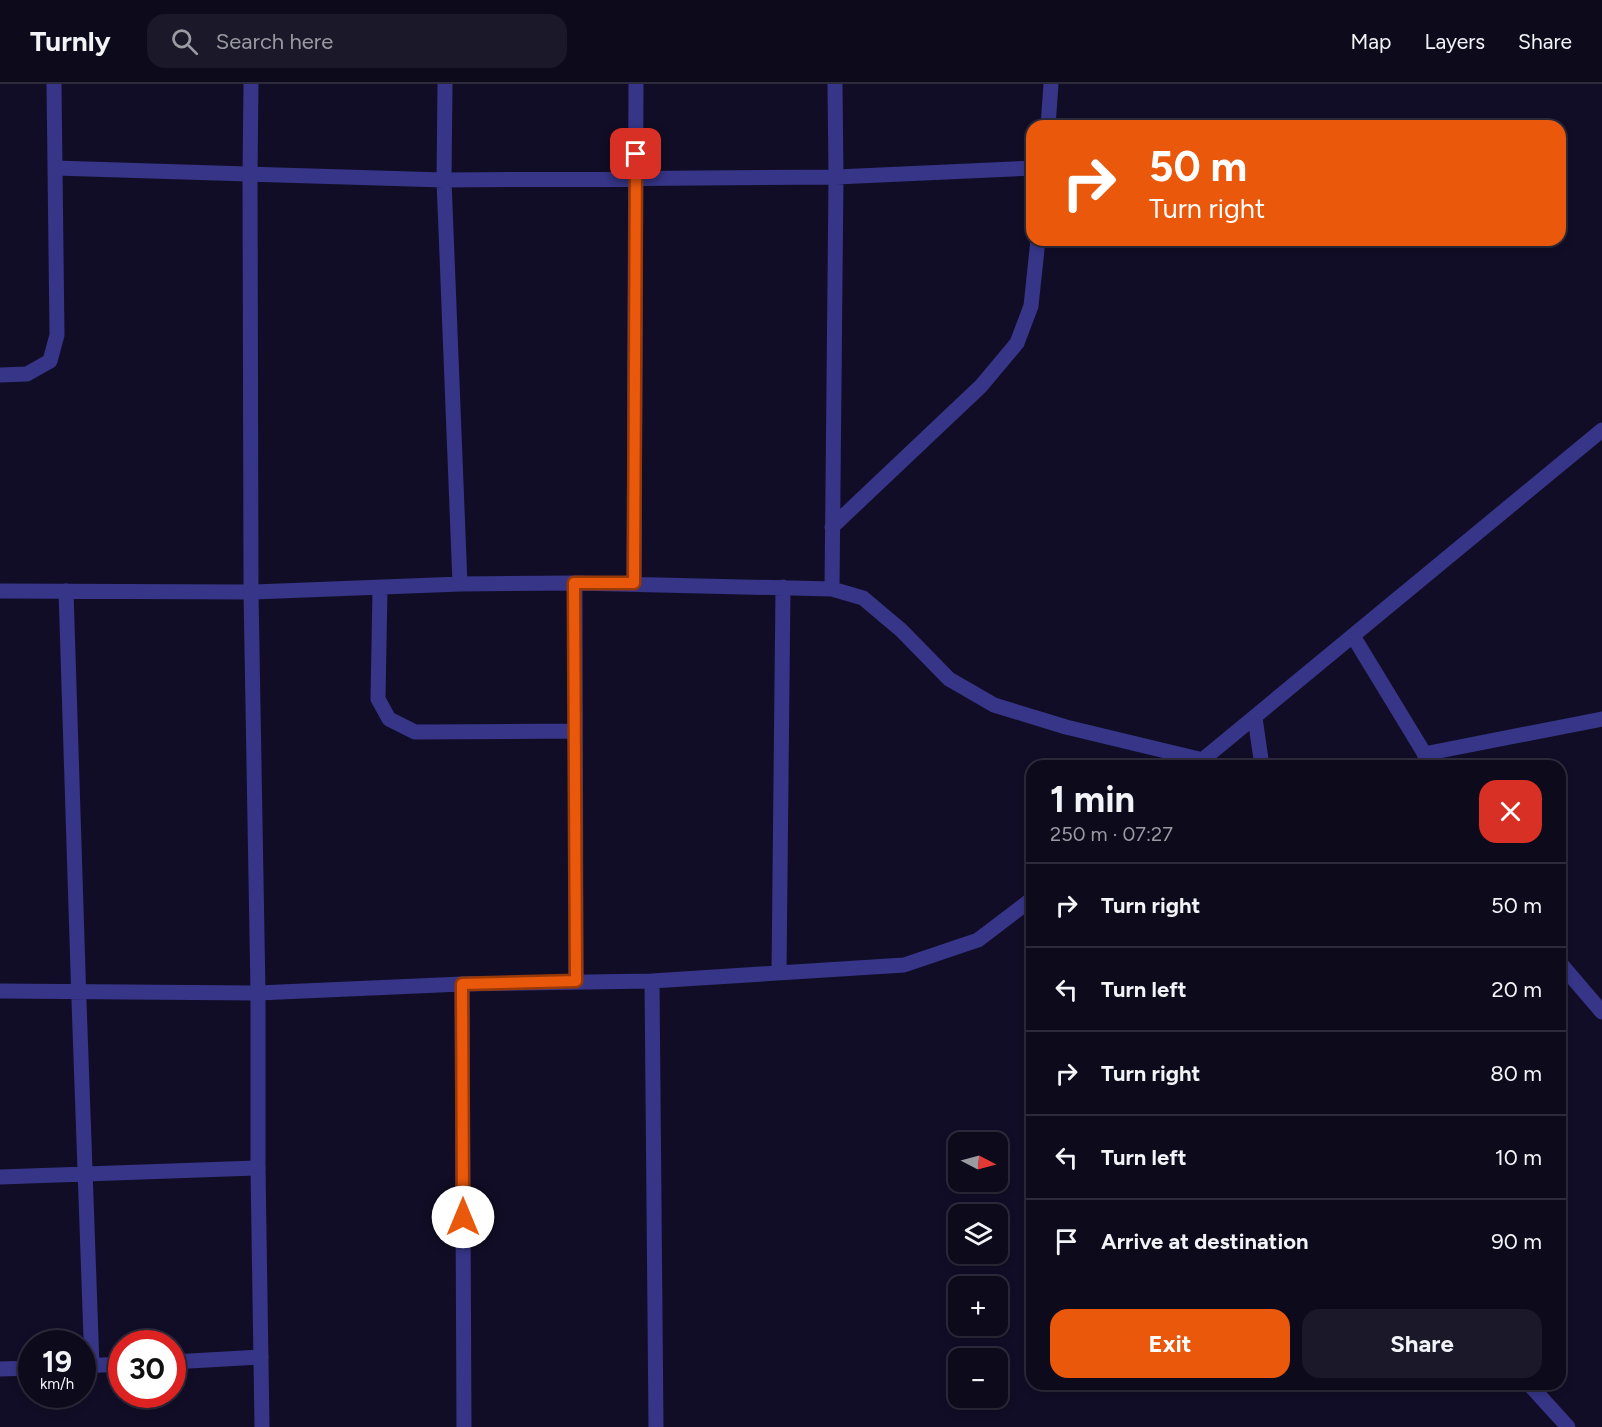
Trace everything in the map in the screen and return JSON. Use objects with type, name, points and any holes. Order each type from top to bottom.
[{"type":"street","points":[[0,375],[27,374],[50,361],[57,335],[54,84]]},
{"type":"street","points":[[251,84],[251,592],[262,1427]]},
{"type":"street","points":[[445,84],[444,180],[460,584]]},
{"type":"street","points":[[634,583],[636,84]]},
{"type":"street","points":[[832,588],[835,84]]},
{"type":"street","points":[[1048,120],[1051,84]]},
{"type":"street","points":[[55,168],[444,180],[836,177],[1026,168]]},
{"type":"street","points":[[832,527],[981,386],[1017,343],[1031,306],[1037,246]]},
{"type":"street","points":[[1203,760],[1602,430]]},
{"type":"street","points":[[574,583],[576,981]]},
{"type":"street","points":[[0,591],[251,592],[460,584],[574,583],[832,588],[862,598],[901,630],[949,679],[994,705],[1066,728],[1188,760]]},
{"type":"street","points":[[779,973],[783,587]]},
{"type":"street","points":[[380,588],[378,699],[389,719],[415,732],[575,731]]},
{"type":"street","points":[[66,591],[80,992],[86,1330]]},
{"type":"street","points":[[1353,636],[1428,760],[1602,719]]},
{"type":"street","points":[[1256,717],[1261,760]]},
{"type":"street","points":[[0,991],[258,993],[462,984],[652,981],[904,965],[978,940],[1026,904]]},
{"type":"street","points":[[1566,970],[1602,1012]]},
{"type":"street","points":[[652,981],[656,1427]]},
{"type":"street","points":[[462,984],[464,1427]]},
{"type":"street","points":[[0,1177],[258,1168]]},
{"type":"street","points":[[186,1361],[261,1357]]},
{"type":"street","points":[[0,1369],[18,1368]]},
{"type":"street","points":[[1534,1390],[1568,1427]]},
{"type":"route","points":[[463,1217],[462,984],[576,981],[574,583],[634,583],[636,154]]}]
